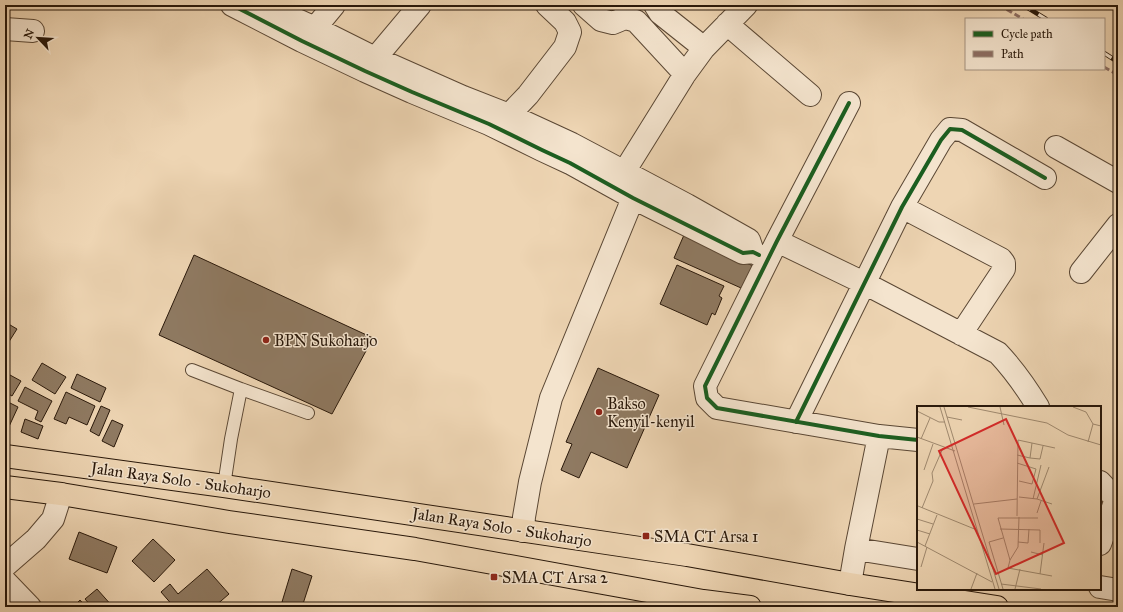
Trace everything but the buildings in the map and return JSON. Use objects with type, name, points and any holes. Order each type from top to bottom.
[{"type":"main road","name":"Jalan Raya Solo - Sukoharjo","points":[[5,456],[226,478],[524,524],[850,584],[997,607]]},
{"type":"main road","name":"Jalan Raya Solo - Sukoharjo","points":[[5,487],[58,506],[229,522],[415,549],[680,596],[717,604],[750,607]]},
{"type":"street","points":[[232,5],[309,34],[370,64],[419,95],[489,124],[570,163],[633,198],[743,253],[756,254],[749,240],[687,204],[572,144],[509,115],[449,91],[370,64]]},
{"type":"street","points":[[264,5],[309,34]]},
{"type":"street","points":[[309,34],[334,5]]},
{"type":"street","points":[[370,64],[420,5]]},
{"type":"street","points":[[509,115],[528,95],[565,47],[570,32],[565,22],[547,5]]},
{"type":"street","points":[[584,5],[601,20],[613,23],[625,18],[636,21],[685,74]]},
{"type":"street","points":[[655,5],[660,13],[704,48]]},
{"type":"street","points":[[624,172],[685,74],[704,48],[746,5]]},
{"type":"street","points":[[727,24],[810,95]]},
{"type":"street","points":[[5,29],[33,31]]},
{"type":"street","points":[[849,103],[777,241],[705,386],[707,398],[717,408],[879,436],[917,440]]},
{"type":"street","points":[[796,422],[902,207],[941,140],[950,129],[962,130],[1045,178]]},
{"type":"street","points":[[1056,147],[1118,182]]},
{"type":"street","points":[[524,524],[530,482],[552,398],[633,198]]},
{"type":"street","points":[[902,207],[1001,259],[1004,263],[1004,269],[961,334]]},
{"type":"street","points":[[1081,272],[1118,225]]},
{"type":"street","points":[[777,241],[864,283],[998,353],[1011,366],[1025,385],[1037,406]]},
{"type":"street","points":[[850,584],[879,436]]},
{"type":"street","points":[[1101,483],[1117,498],[1101,541]]},
{"type":"street","points":[[5,566],[36,539],[58,506]]},
{"type":"street","points":[[856,549],[917,559]]},
{"type":"street","points":[[5,581],[30,607]]},
{"type":"street","points":[[1101,587],[1118,590]]},
{"type":"lane","points":[[192,370],[308,414]]},
{"type":"lane","points":[[226,478],[231,439],[241,389]]},
{"type":"railway","points":[[1023,5],[1044,18]]},
{"type":"railway","points":[[1105,54],[1118,62]]},
{"type":"marked path","points":[[999,5],[1021,18]]},
{"type":"marked path","points":[[1105,68],[1118,75]]},
{"type":"cycle path","points":[[232,5],[365,71],[489,124],[570,163],[633,198],[743,253],[753,252],[759,255]]},
{"type":"cycle path","points":[[849,103],[777,241],[705,386],[707,398],[717,408],[879,436],[917,440]]},
{"type":"cycle path","points":[[796,422],[902,207],[941,140],[950,129],[962,130],[1045,178]]},
{"type":"place","name":"BPN Sukoharjo","points":[[266,340]]},
{"type":"place","name":"Bakso Kenyil-kenyil","points":[[599,412]]},
{"type":"place","name":"SMA CT Arsa 1","points":[[646,536]]},
{"type":"place","name":"SMA CT Arsa 2","points":[[494,577]]}]
